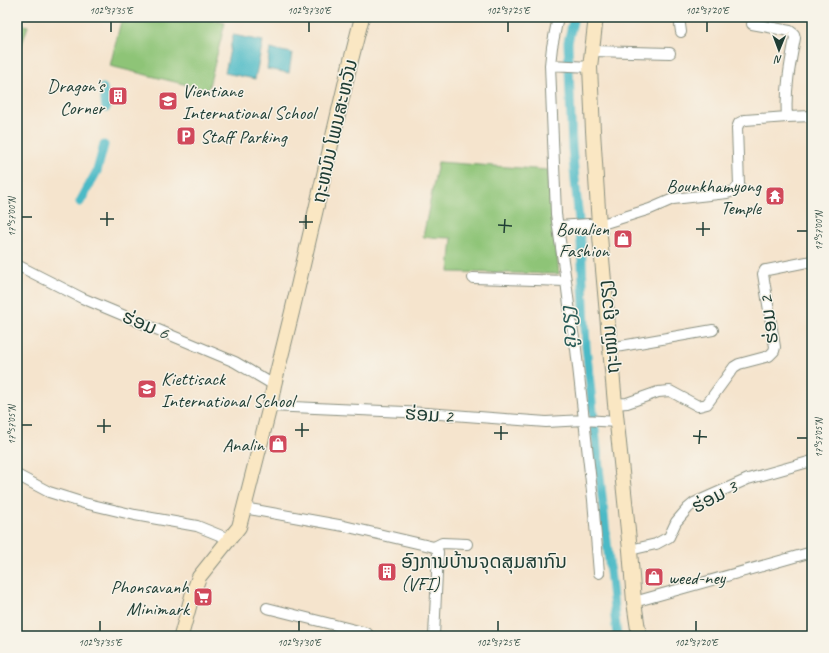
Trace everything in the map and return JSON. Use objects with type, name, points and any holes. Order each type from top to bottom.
[{"type":"street","name":"ຖະຫນົນ ໂພນສະຫວັນ","points":[[181,636],[199,577],[239,527],[270,406],[362,17]]},
{"type":"street","points":[[558,17],[552,47],[551,65],[556,214],[560,226],[571,321],[586,420],[599,573]]},
{"type":"street","name":"ຖະໜົນ ຄູວຽງ","points":[[596,17],[593,51],[586,66],[592,131],[594,224],[610,348],[615,404],[613,421],[630,550],[634,602],[639,636]]},
{"type":"street","points":[[679,17],[681,32]]},
{"type":"street","points":[[752,24],[790,31],[794,34],[795,38],[788,78],[786,102],[787,117]]},
{"type":"street","points":[[593,51],[670,53]]},
{"type":"street","points":[[551,65],[586,66]]},
{"type":"street","points":[[560,226],[594,224],[650,209],[673,199],[734,191],[739,185],[737,128],[739,123],[745,120],[812,116]]},
{"type":"street","name":"ຮ່ອມ 2","points":[[615,404],[627,403],[658,392],[670,391],[698,406],[707,404],[734,366],[769,356],[774,351],[775,347],[762,276],[764,272],[767,270],[812,261]]},
{"type":"street","name":"ຮ່ອມ 6","points":[[17,265],[82,298],[235,362],[274,385]]},
{"type":"street","points":[[473,278],[566,281]]},
{"type":"street","points":[[610,348],[713,330]]},
{"type":"street","name":"ຮ່ອມ 2","points":[[270,406],[419,413],[546,422],[586,420],[613,421]]},
{"type":"street","name":"ຮ່ອມ 3","points":[[630,550],[656,544],[669,537],[676,522],[694,503],[748,479],[812,461]]},
{"type":"street","points":[[17,476],[49,492],[84,503],[135,515],[197,526],[229,539]]},
{"type":"street","points":[[244,508],[344,526],[434,547],[437,549],[434,636]]},
{"type":"street","points":[[434,547],[442,542],[467,544]]},
{"type":"street","points":[[634,602],[812,552]]},
{"type":"street","points":[[267,608],[367,633],[369,636]]},
{"type":"green space","points":[[122,17],[200,17],[225,23],[208,90],[110,66]]},
{"type":"green space","points":[[17,23],[28,26],[17,59]]},
{"type":"green space","points":[[438,162],[548,170],[559,274],[449,272],[452,238],[423,237]]},
{"type":"water","points":[[233,35],[263,41],[255,79],[225,73]]},
{"type":"water","points":[[270,49],[292,53],[289,73],[267,69]]},
{"type":"waterway","name":"ຄູວຽງ","points":[[574,17],[568,42],[572,148],[581,242],[586,346],[617,636]]},
{"type":"waterway","points":[[103,88],[106,108]]},
{"type":"waterway","points":[[80,202],[97,171],[104,145]]},
{"type":"place","name":"Dragon's Corner","points":[[118,96]]},
{"type":"place","name":"Vientiane International School","points":[[168,101]]},
{"type":"place","name":"Staff Parking","points":[[186,136]]},
{"type":"place","name":"Bounkhamyong Temple","points":[[775,196]]},
{"type":"place","name":"Boualien Fashion","points":[[623,239]]},
{"type":"place","name":"Kiettisack International School","points":[[147,389]]},
{"type":"place","name":"Analin","points":[[278,444]]},
{"type":"place","name":"ອົງການບ້ານຈຸດສຸມສາກົນ (VFI)","points":[[387,572]]},
{"type":"place","name":"weed-ney","points":[[654,577]]},
{"type":"place","name":"Phonsavanh Minimark","points":[[203,597]]}]
